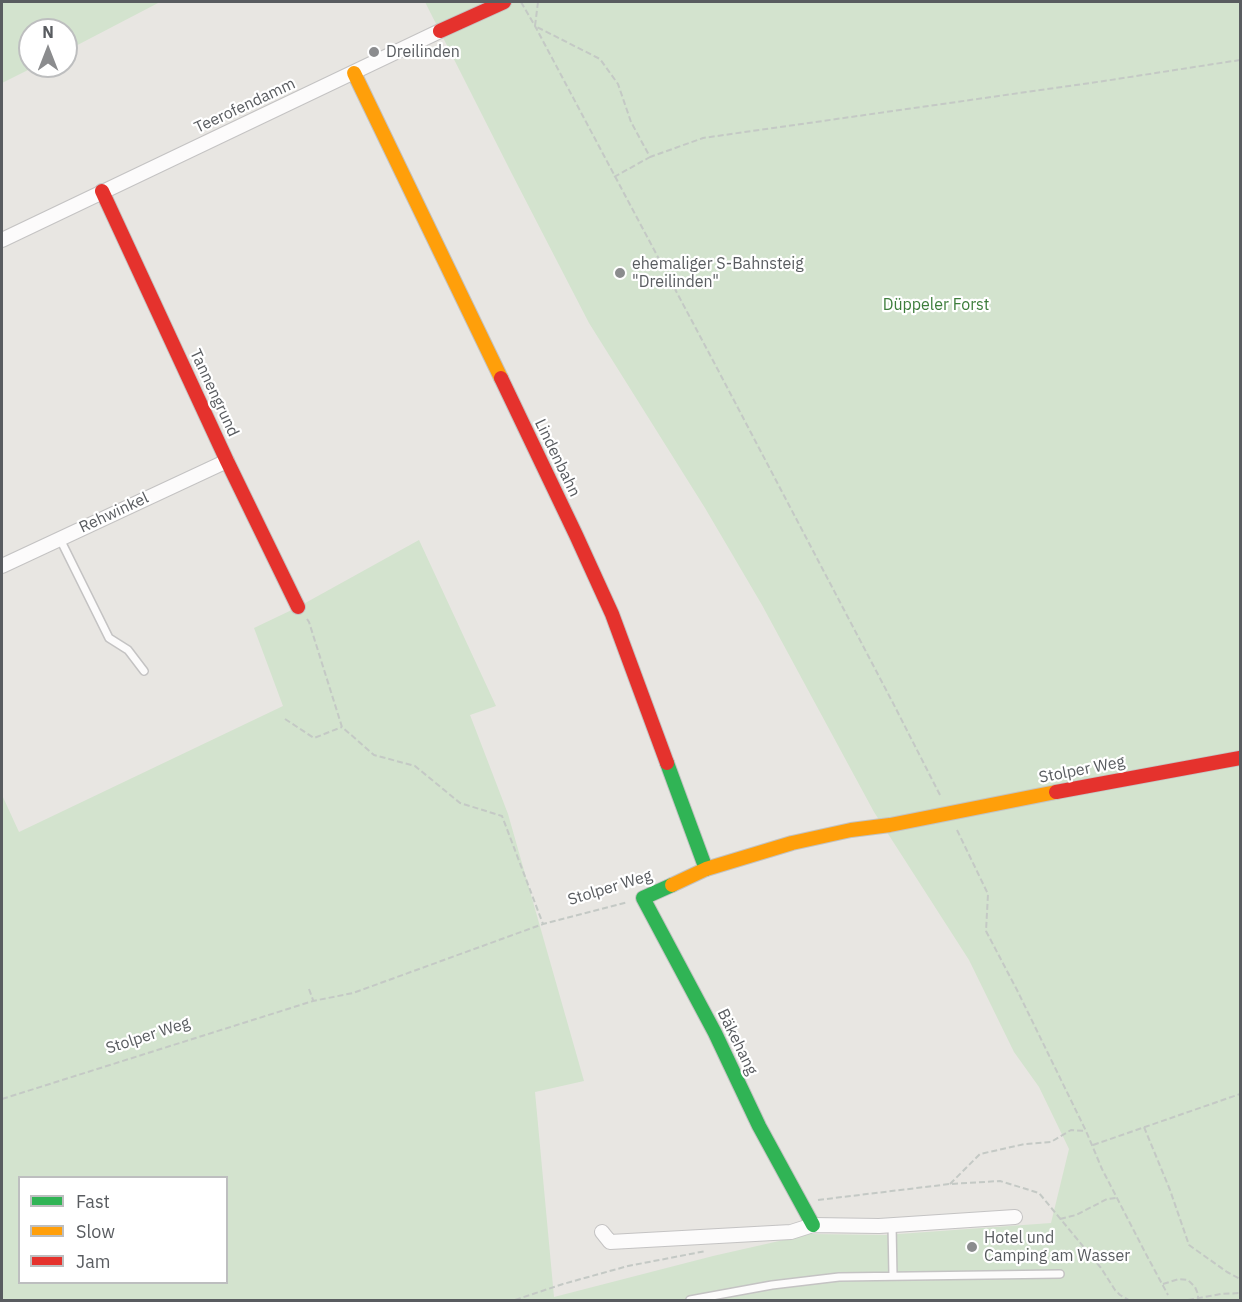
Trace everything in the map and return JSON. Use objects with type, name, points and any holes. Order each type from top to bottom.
[{"type":"street","name":"Teerofendamm","points":[[2,240],[504,2]]},
{"type":"street","name":"Lindenbahn","points":[[354,73],[612,614],[706,869]]},
{"type":"street","name":"Tannengrund","points":[[102,191],[227,461],[298,607]]},
{"type":"street","name":"Rehwinkel","points":[[2,566],[227,461]]},
{"type":"street","name":"Stolper Weg","points":[[643,898],[706,869],[792,843],[850,830],[890,825],[1240,758]]},
{"type":"street","name":"Bäkehang","points":[[643,898],[715,1034],[759,1126],[813,1225]]},
{"type":"street","points":[[602,1232],[610,1242],[791,1232],[813,1225],[892,1225],[1015,1217]]},
{"type":"lane","points":[[60,538],[109,638],[128,650],[144,671]]},
{"type":"lane","points":[[892,1225],[893,1276]]},
{"type":"lane","points":[[690,1300],[772,1285],[839,1277],[1060,1274]]},
{"type":"path","points":[[521,2],[893,703],[949,813],[988,894],[986,931],[1093,1145],[1102,1169],[1168,1296]]},
{"type":"path","points":[[535,26],[537,2]]},
{"type":"path","points":[[535,26],[600,59],[618,84],[631,122],[650,157]]},
{"type":"path","points":[[614,177],[650,157],[703,138],[1240,60]]},
{"type":"path","points":[[298,607],[309,622],[342,727],[374,755],[415,766],[460,803],[502,816],[543,924]]},
{"type":"path","points":[[285,719],[314,738],[342,727]]},
{"type":"path","name":"Stolper Weg","points":[[2,1099],[313,1001],[353,993],[543,924],[643,898]]},
{"type":"path","points":[[309,989],[313,1001]]},
{"type":"path","points":[[1093,1145],[1240,1094]]},
{"type":"path","points":[[1144,1128],[1170,1190],[1189,1245],[1240,1279]]},
{"type":"path","points":[[950,1184],[981,1154],[1025,1144],[1051,1142],[1071,1130],[1086,1131]]},
{"type":"path","points":[[800,1202],[950,1184],[1000,1181],[1039,1193],[1101,1268],[1115,1290],[1129,1300]]},
{"type":"path","points":[[1060,1219],[1076,1215],[1107,1199],[1116,1198]]},
{"type":"path","points":[[515,1300],[628,1266],[714,1250]]},
{"type":"path","points":[[1162,1284],[1179,1279],[1188,1280],[1195,1287],[1198,1299]]},
{"type":"path","points":[[1188,1300],[1240,1293]]},
{"type":"green space","points":[[2,2],[160,2],[78,45],[78,18],[18,18],[18,75],[2,83]]},
{"type":"green space","name":"Düppeler Forst","points":[[425,2],[1240,2],[1240,1300],[2,1300],[2,795],[19,832],[283,706],[254,628],[298,607],[419,540],[496,706],[470,715],[508,814],[584,1081],[535,1092],[554,1297],[713,1256],[810,1234],[885,1235],[1051,1223],[1069,1149],[1039,1087],[1014,1052],[969,960],[874,812],[762,605],[705,508],[589,323]]},
{"type":"traffic: fast","points":[[667,763],[706,869]]},
{"type":"traffic: fast","points":[[672,885],[643,898],[715,1033],[759,1126],[813,1225]]},
{"type":"traffic: slow","points":[[354,73],[501,378]]},
{"type":"traffic: slow","points":[[672,885],[706,869],[792,843],[1056,792]]},
{"type":"traffic: jam","points":[[440,31],[504,2]]},
{"type":"traffic: jam","points":[[102,191],[227,461],[298,607]]},
{"type":"traffic: jam","points":[[501,378],[612,614],[667,763]]},
{"type":"traffic: jam","points":[[1056,792],[1240,758]]},
{"type":"place","name":"Dreilinden","points":[[374,52]]},
{"type":"place","name":"ehemaliger S-Bahnsteig \"Dreilinden\"","points":[[620,273]]},
{"type":"place","name":"Hotel und Camping am Wasser","points":[[972,1247]]}]
